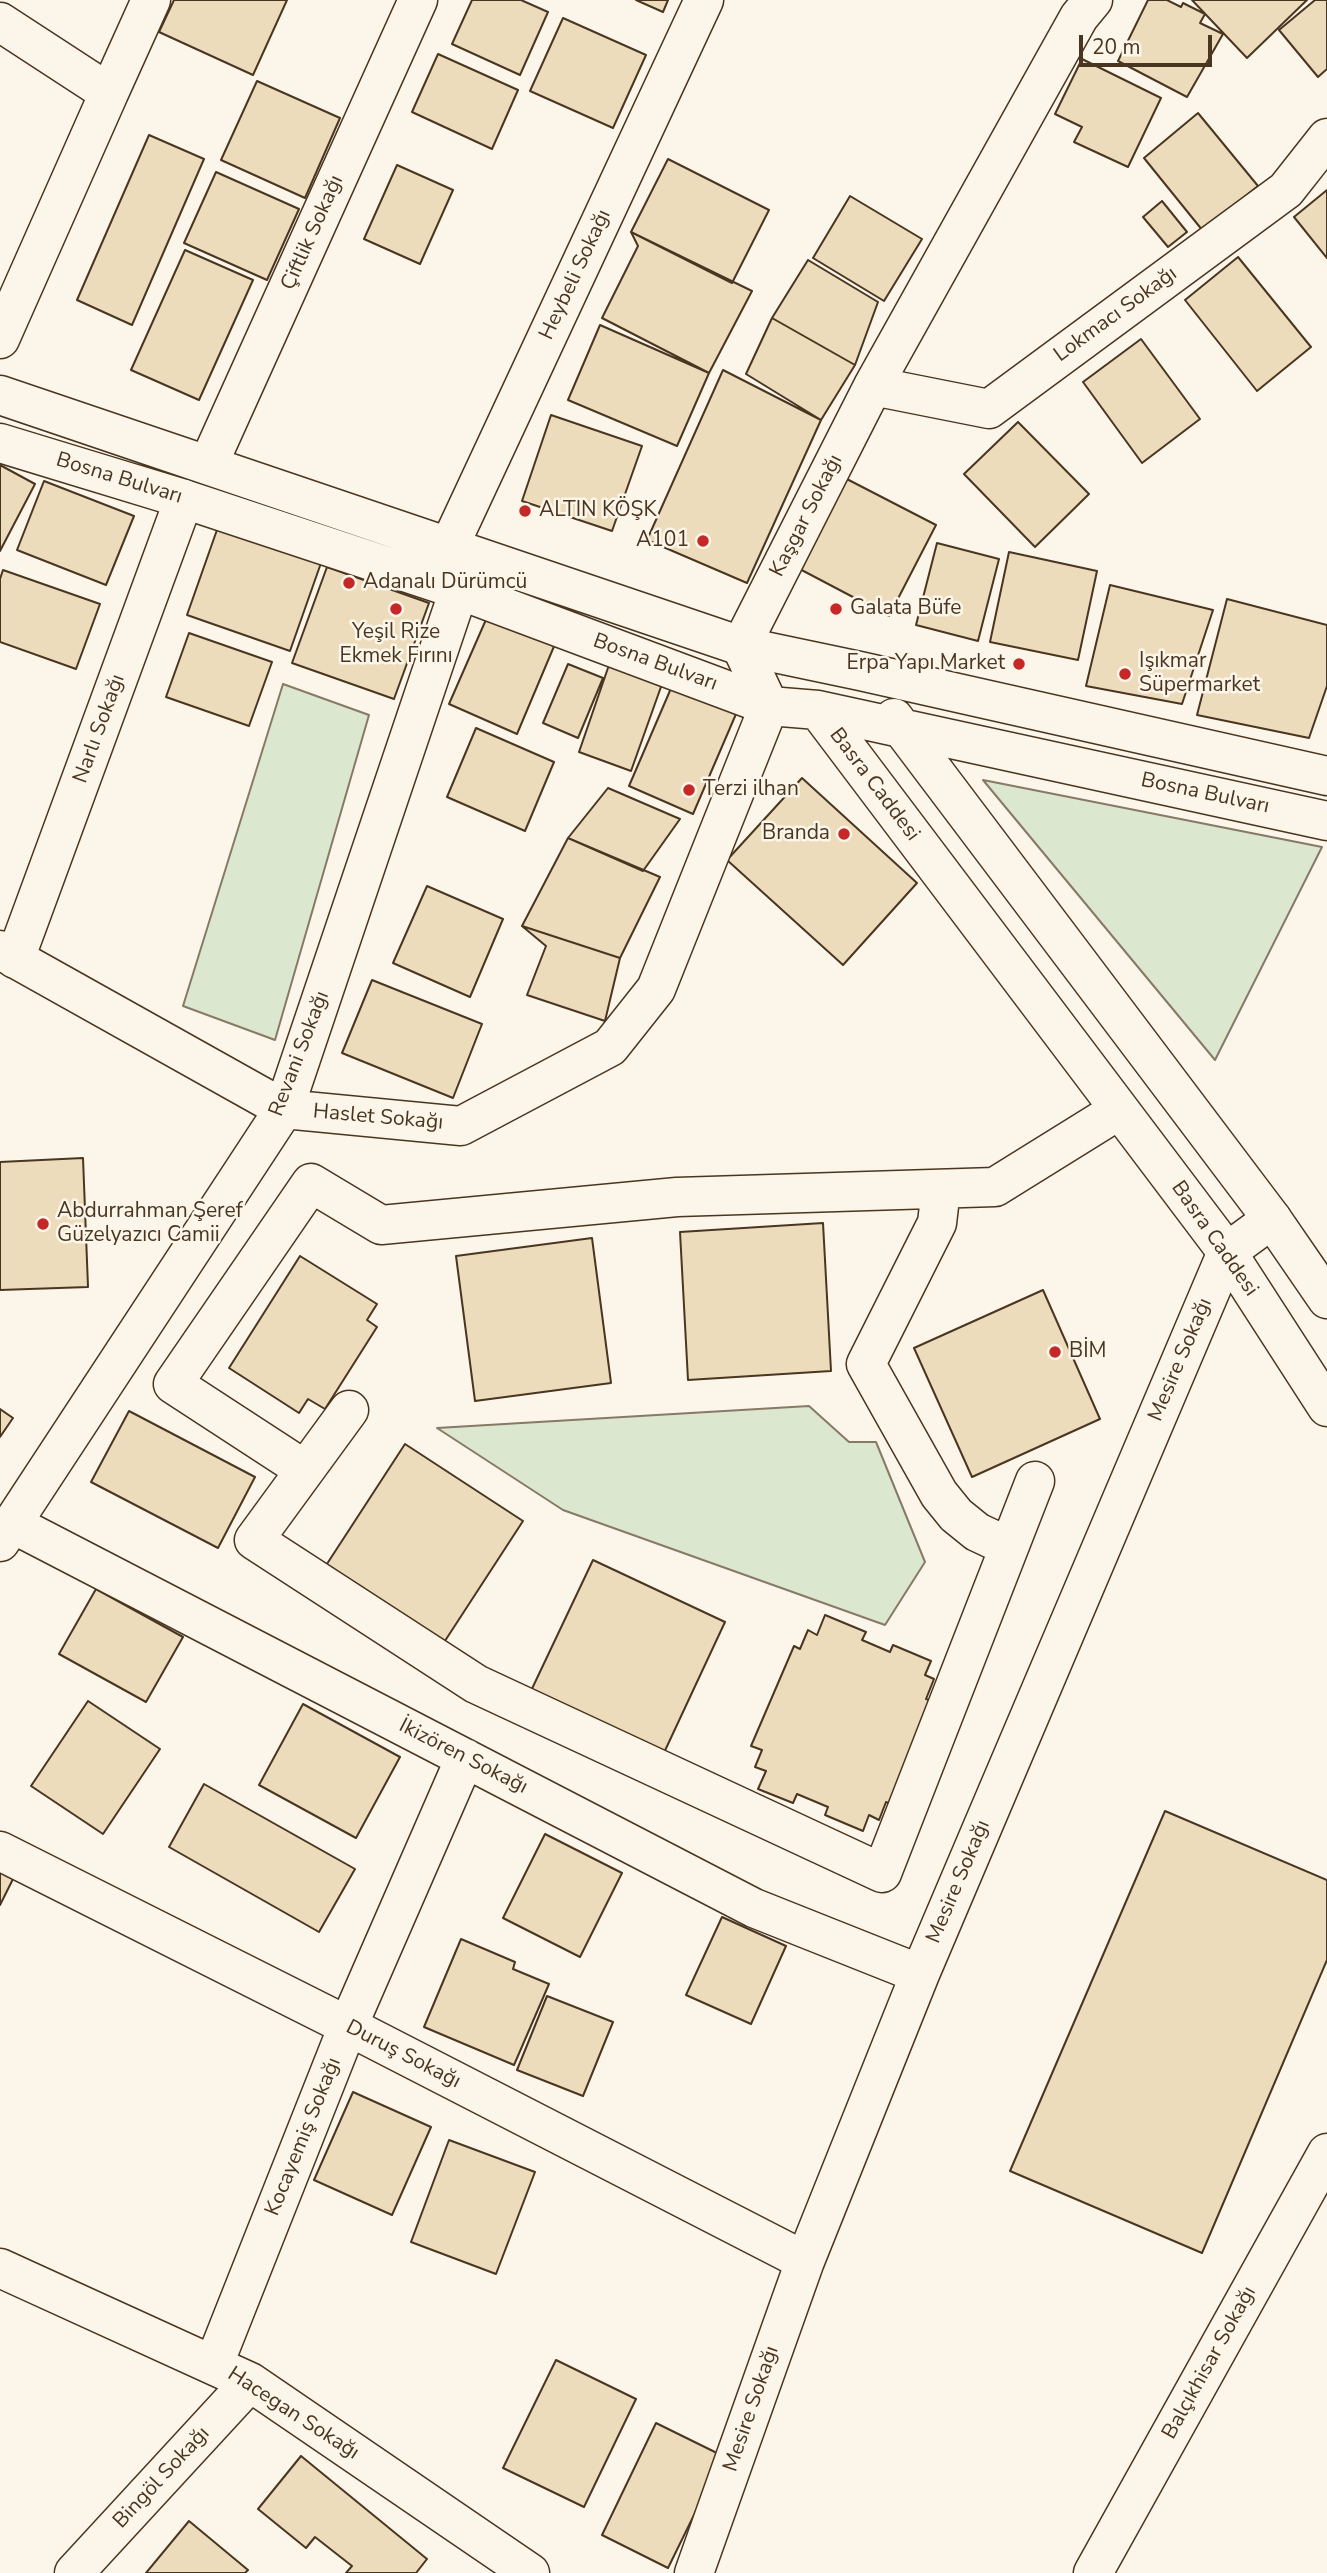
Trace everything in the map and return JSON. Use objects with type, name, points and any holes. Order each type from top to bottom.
[{"type":"street","points":[[0,339],[150,0]]},
{"type":"street","name":"Çiftlik Sokağı","points":[[208,465],[418,0]]},
{"type":"street","name":"Heybeli Sokağı","points":[[448,549],[704,0]]},
{"type":"street","name":"Kaşgar Sokağı","points":[[741,646],[873,386],[1077,6]]},
{"type":"street","points":[[0,22],[108,93]]},
{"type":"street","name":"Lokmacı Sokağı","points":[[873,386],[989,409],[1286,190],[1327,138]]},
{"type":"street","name":"Bosna Bulvarı","points":[[0,395],[448,549],[741,646],[1325,771]]},
{"type":"street","name":"Bosna Bulvarı","points":[[0,443],[184,499],[459,590],[769,706],[818,710],[1327,821]]},
{"type":"street","name":"Narlı Sokağı","points":[[8,955],[184,499]]},
{"type":"street","name":"Revani Sokağı","points":[[7,1533],[284,1108],[459,590]]},
{"type":"street","points":[[741,646],[769,706]]},
{"type":"street","points":[[860,671],[1272,1219],[1327,1299]]},
{"type":"street","name":"Basra Caddesi","points":[[860,671],[827,687],[818,710],[1227,1252],[1327,1407]]},
{"type":"street","name":"Haslet Sokağı","points":[[8,955],[284,1108],[461,1126],[610,1046],[656,989],[769,706]]},
{"type":"street","points":[[305,1470],[173,1384],[311,1183],[382,1225],[677,1197],[995,1187],[1119,1110]]},
{"type":"street","points":[[941,1189],[937,1223],[866,1364],[939,1494],[956,1515],[977,1532],[1009,1547]]},
{"type":"street","points":[[1227,1252],[1272,1219]]},
{"type":"street","name":"Mesire Sokağı","points":[[694,2573],[805,2261],[920,1975],[1227,1252]]},
{"type":"street","points":[[349,1410],[254,1540],[476,1684],[882,1873],[1035,1480]]},
{"type":"street","name":"İkizören Sokağı","points":[[7,1533],[465,1758],[754,1908],[920,1975]]},
{"type":"street","name":"Kocayemiş Sokağı","points":[[214,2364],[348,2026],[465,1758]]},
{"type":"street","name":"Duruş Sokağı","points":[[0,1852],[348,2026],[805,2261]]},
{"type":"street","name":"Balçıkhisar Sokağı","points":[[1093,2573],[1327,2153]]},
{"type":"street","name":"Hacegan Sokağı","points":[[0,2268],[250,2382],[483,2561],[530,2573]]},
{"type":"street","name":"Bingöl Sokağı","points":[[74,2573],[250,2382]]},
{"type":"green space","points":[[283,684],[369,715],[275,1040],[183,1006]]},
{"type":"green space","points":[[983,780],[1322,847],[1215,1060]]},
{"type":"green space","points":[[809,1406],[849,1442],[876,1442],[925,1562],[885,1625],[563,1510],[437,1428]]},
{"type":"building","points":[[174,0],[287,0],[253,75],[159,32]]},
{"type":"building","points":[[472,0],[521,0],[548,12],[520,75],[452,44]]},
{"type":"building","points":[[636,0],[668,0],[663,12]]},
{"type":"building","points":[[1148,0],[1167,0],[1181,7],[1183,3],[1205,14],[1200,23],[1223,34],[1187,97],[1118,61]]},
{"type":"building","points":[[1192,0],[1307,0],[1247,58]]},
{"type":"building","points":[[1315,0],[1327,0],[1327,69],[1318,77],[1279,30]]},
{"type":"building","points":[[563,18],[646,55],[613,128],[530,91]]},
{"type":"building","points":[[438,54],[518,90],[492,149],[412,112]]},
{"type":"building","points":[[1082,59],[1161,98],[1128,167],[1074,142],[1082,127],[1055,114]]},
{"type":"building","points":[[257,81],[340,118],[305,198],[221,160]]},
{"type":"building","points":[[1198,113],[1258,186],[1203,231],[1144,158]]},
{"type":"building","points":[[149,135],[204,159],[132,325],[77,300]]},
{"type":"building","points":[[668,159],[769,210],[732,283],[631,232]]},
{"type":"building","points":[[397,165],[453,190],[420,264],[364,239]]},
{"type":"building","points":[[216,172],[299,209],[267,280],[184,243]]},
{"type":"building","points":[[1327,190],[1327,258],[1294,217]]},
{"type":"building","points":[[850,196],[922,239],[884,301],[813,258]]},
{"type":"building","points":[[1162,201],[1187,232],[1168,247],[1143,217]]},
{"type":"building","points":[[631,232],[752,291],[709,373],[602,318],[638,246]]},
{"type":"building","points":[[185,250],[253,280],[199,400],[131,370]]},
{"type":"building","points":[[1238,257],[1311,347],[1257,391],[1185,300]]},
{"type":"building","points":[[808,260],[878,302],[855,365],[772,318]]},
{"type":"building","points":[[772,318],[855,365],[821,420],[746,374]]},
{"type":"building","points":[[600,325],[709,373],[677,446],[568,400]]},
{"type":"building","points":[[1141,339],[1200,419],[1142,463],[1083,382]]},
{"type":"building","points":[[723,370],[821,420],[747,583],[647,540]]},
{"type":"building","points":[[551,415],[642,446],[612,531],[522,501]]},
{"type":"building","points":[[1018,422],[1089,494],[1035,547],[964,474]]},
{"type":"building","points":[[0,465],[35,484],[0,551]]},
{"type":"building","points":[[841,476],[936,525],[889,616],[794,566]]},
{"type":"building","points":[[44,481],[134,516],[106,585],[17,550]]},
{"type":"building","points":[[218,527],[321,563],[290,651],[187,615]]},
{"type":"building","points":[[937,543],[999,559],[978,641],[916,625]]},
{"type":"building","points":[[1009,552],[1097,571],[1078,660],[990,642]]},
{"type":"building","points":[[327,567],[429,603],[394,699],[292,663]]},
{"type":"building","points":[[3,570],[100,604],[76,669],[0,642],[0,579]]},
{"type":"building","points":[[1110,585],[1213,610],[1182,704],[1086,686]]},
{"type":"building","points":[[1227,599],[1327,625],[1327,686],[1309,738],[1197,715]]},
{"type":"building","points":[[488,615],[555,644],[517,734],[449,704]]},
{"type":"building","points":[[189,633],[272,662],[249,726],[166,697]]},
{"type":"building","points":[[568,664],[603,678],[578,738],[543,723]]},
{"type":"building","points":[[609,665],[662,684],[631,771],[579,752]]},
{"type":"building","points":[[672,686],[736,714],[693,814],[629,786]]},
{"type":"building","points":[[476,728],[554,762],[525,831],[447,797]]},
{"type":"building","points":[[802,778],[917,883],[843,965],[727,860]]},
{"type":"building","points":[[608,788],[680,819],[643,871],[568,838]]},
{"type":"building","points":[[568,838],[660,877],[620,958],[522,926]]},
{"type":"building","points":[[427,886],[503,919],[470,997],[393,963]]},
{"type":"building","points":[[522,926],[620,958],[605,1021],[527,995],[546,946]]},
{"type":"building","points":[[372,980],[482,1024],[453,1098],[342,1053]]},
{"type":"building","name":"Abdurrahman Şeref Güzelyazıcı Camii","points":[[83,1158],[88,1287],[0,1290],[0,1162]]},
{"type":"building","points":[[823,1223],[831,1371],[688,1380],[680,1232]]},
{"type":"building","points":[[592,1238],[611,1383],[475,1401],[456,1256]]},
{"type":"building","points":[[300,1256],[377,1304],[367,1320],[377,1327],[325,1409],[308,1399],[299,1413],[229,1368]]},
{"type":"building","points":[[1043,1290],[1100,1419],[972,1477],[914,1348]]},
{"type":"building","points":[[0,1409],[13,1418],[0,1437]]},
{"type":"building","points":[[129,1411],[255,1477],[218,1548],[91,1482]]},
{"type":"building","points":[[405,1444],[523,1521],[441,1647],[323,1570]]},
{"type":"building","points":[[593,1560],[725,1622],[662,1757],[529,1695]]},
{"type":"building","points":[[96,1589],[183,1637],[146,1702],[59,1654]]},
{"type":"building","points":[[825,1615],[866,1632],[862,1640],[890,1652],[893,1645],[931,1661],[925,1675],[934,1679],[926,1699],[937,1703],[893,1805],[886,1802],[879,1820],[869,1815],[863,1831],[825,1815],[828,1807],[797,1794],[793,1803],[758,1789],[766,1771],[755,1767],[762,1750],[751,1746],[794,1646],[800,1649],[808,1630],[817,1635]]},
{"type":"building","points":[[88,1701],[160,1749],[103,1834],[31,1786]]},
{"type":"building","points":[[303,1704],[400,1757],[356,1838],[259,1785]]},
{"type":"building","points":[[204,1784],[355,1869],[319,1932],[169,1847]]},
{"type":"building","points":[[1165,1811],[1327,1880],[1327,1960],[1202,2253],[1010,2171]]},
{"type":"building","points":[[545,1834],[622,1873],[580,1957],[503,1918]]},
{"type":"building","points":[[0,1872],[13,1879],[0,1905]]},
{"type":"building","points":[[722,1917],[786,1946],[751,2024],[686,1995]]},
{"type":"building","points":[[461,1939],[515,1962],[513,1969],[549,1984],[514,2065],[424,2027]]},
{"type":"building","points":[[547,1996],[613,2022],[583,2096],[517,2070]]},
{"type":"building","points":[[353,2092],[431,2127],[392,2215],[314,2180]]},
{"type":"building","points":[[449,2140],[535,2172],[496,2274],[411,2242]]},
{"type":"building","points":[[556,2360],[636,2399],[584,2507],[503,2468]]},
{"type":"building","points":[[656,2423],[723,2456],[668,2568],[602,2535]]},
{"type":"building","points":[[301,2456],[427,2559],[416,2573],[346,2573],[352,2566],[315,2537],[306,2548],[258,2509]]},
{"type":"building","points":[[189,2521],[248,2570],[245,2573],[146,2573]]},
{"type":"place","name":"ALTIN KÖŞK","points":[[525,511]]},
{"type":"place","name":"A101","points":[[703,541]]},
{"type":"place","name":"Adanalı Dürümcü","points":[[349,583]]},
{"type":"place","name":"Yeşil Rize Ekmek Fırını","points":[[396,609]]},
{"type":"place","name":"Galata Büfe","points":[[836,609]]},
{"type":"place","name":"Erpa Yapı Market","points":[[1019,664]]},
{"type":"place","name":"Işıkmar Süpermarket","points":[[1125,674]]},
{"type":"place","name":"Terzi ilhan","points":[[689,790]]},
{"type":"place","name":"Branda","points":[[844,834]]},
{"type":"place","name":"Abdurrahman Şeref Güzelyazıcı Camii","points":[[43,1224]]},
{"type":"place","name":"BİM","points":[[1055,1352]]}]
